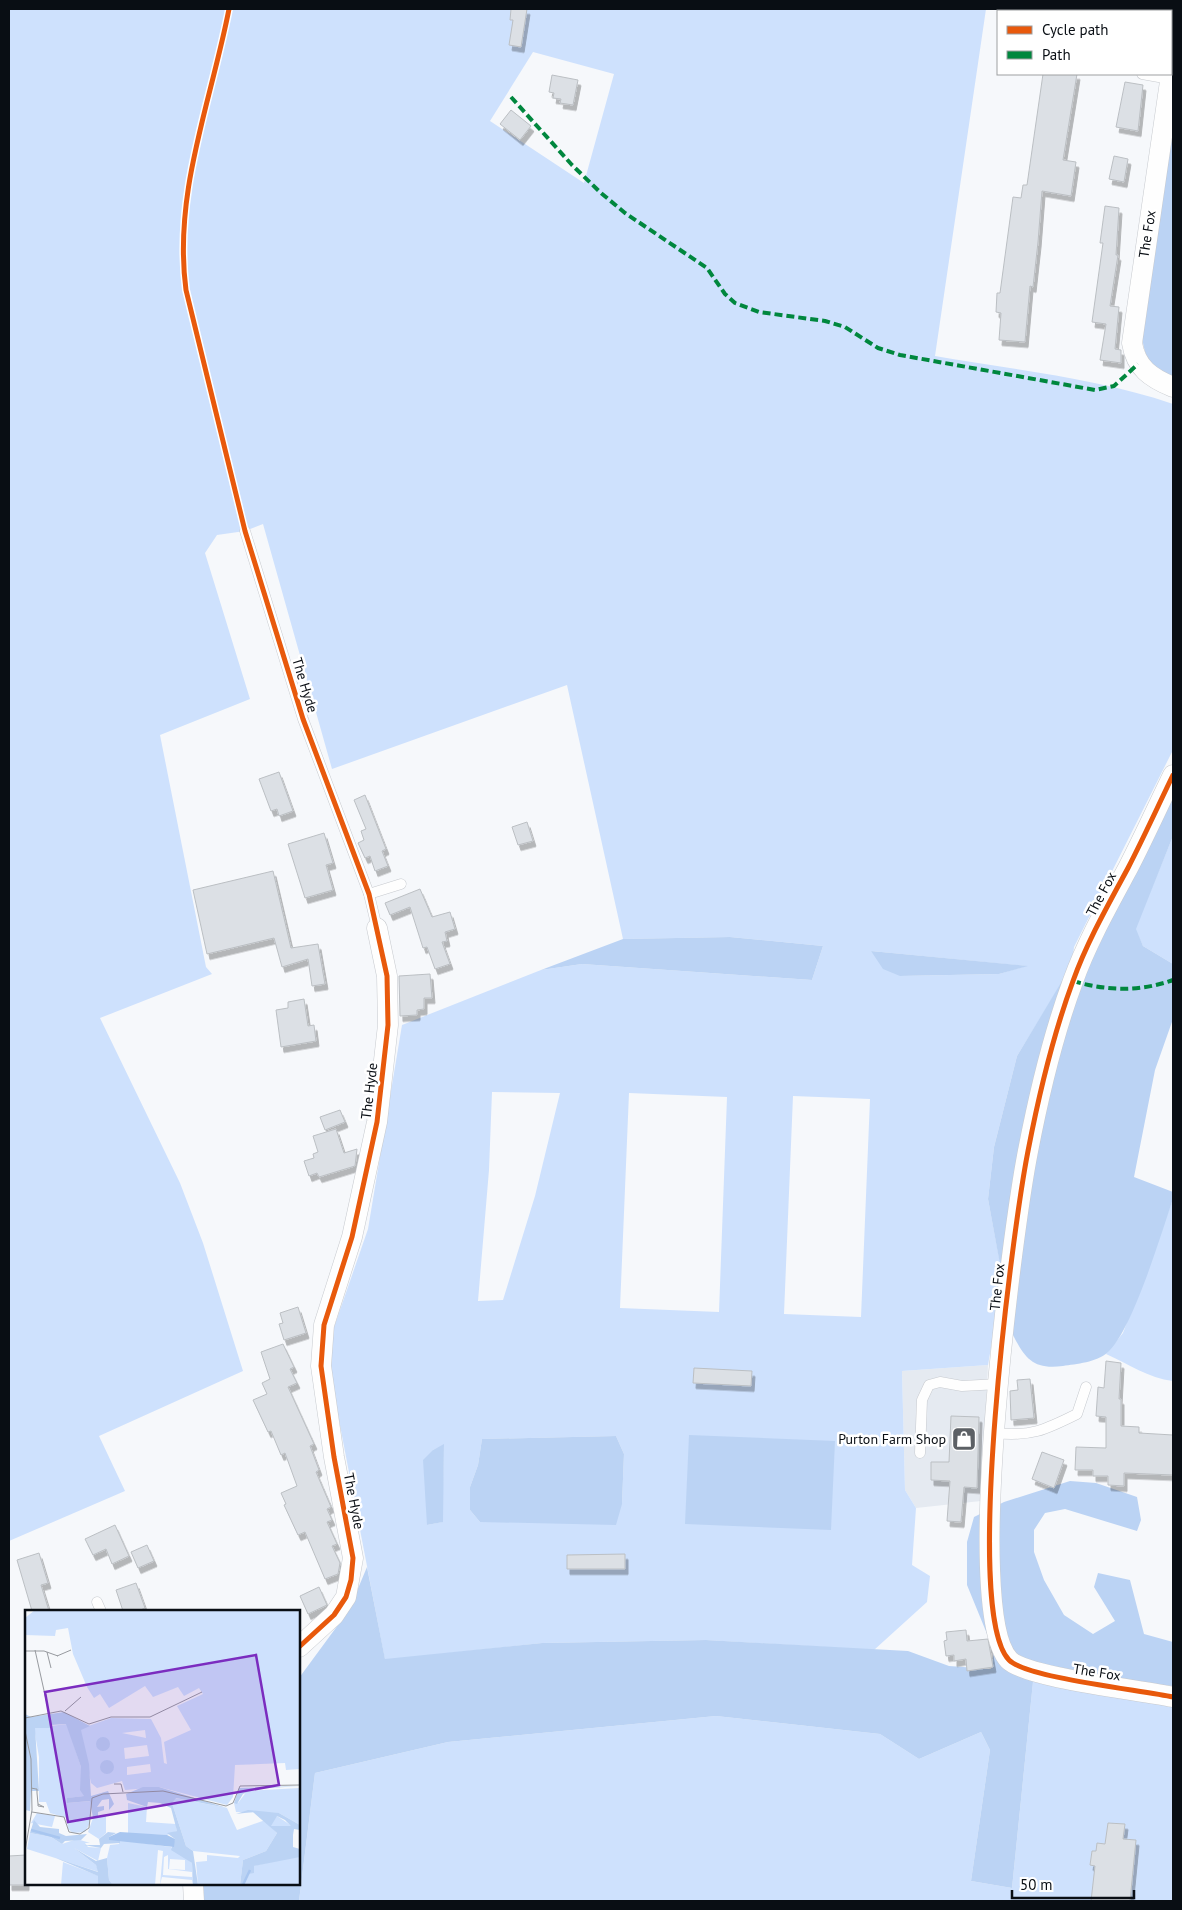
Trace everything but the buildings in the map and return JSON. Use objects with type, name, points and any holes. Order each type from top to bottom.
[{"type":"street","name":"The Fox","points":[[1171,75],[1132,343],[1135,359],[1147,374],[1173,388]]},
{"type":"street","name":"The Fox","points":[[1173,775],[1141,843],[1098,923],[1073,982],[1059,1026],[1036,1114],[1022,1185],[1008,1278],[994,1433],[989,1558],[995,1620],[1005,1655],[1015,1665],[1043,1674],[1173,1697]]},
{"type":"street","name":"The Hyde","points":[[300,1646],[327,1622],[346,1597],[353,1558],[334,1457],[320,1366],[324,1325],[352,1237],[377,1122],[388,1025],[387,976],[377,928]]},
{"type":"street","points":[[193,1885],[194,1901]]},
{"type":"lane","name":"The Hyde","points":[[245,531],[303,719],[369,894],[377,928]]},
{"type":"lane","points":[[369,894],[401,884]]},
{"type":"lane","points":[[920,1453],[921,1406],[923,1396],[929,1385],[940,1382],[962,1386],[998,1384]]},
{"type":"lane","points":[[994,1433],[1019,1436],[1048,1429],[1077,1414],[1086,1387]]},
{"type":"shaded area","points":[[9,9],[986,9],[935,356],[1085,381],[1173,404],[1173,750],[1074,947],[1072,966],[1017,1056],[994,1147],[988,1199],[1003,1279],[988,1365],[902,1371],[905,1490],[916,1508],[912,1565],[930,1576],[927,1602],[874,1650],[706,1640],[542,1643],[385,1660],[329,1368],[331,1336],[368,1229],[402,1025],[541,970],[582,964],[812,980],[823,946],[730,937],[623,939],[567,685],[332,769],[263,524],[245,531],[217,535],[205,553],[250,699],[160,735],[206,967],[212,974],[100,1018],[180,1183],[203,1243],[243,1371],[99,1436],[125,1491],[9,1541]],"holes":[[[533,52],[614,74],[584,183],[490,121]],[[871,951],[1026,966],[999,974],[901,976]],[[492,1092],[560,1093],[535,1196],[503,1300],[478,1301],[489,1170]],[[629,1093],[727,1097],[719,1312],[620,1308]],[[793,1096],[870,1099],[861,1317],[784,1314]],[[616,1436],[624,1454],[622,1504],[480,1522],[470,1510],[470,1487],[478,1465],[482,1439]],[[444,1445],[442,1522],[427,1525],[433,1450]]]},
{"type":"shaded area","points":[[1173,114],[1173,377],[1158,369],[1149,360],[1144,348],[1141,331]]},
{"type":"shaded area","points":[[1173,798],[1173,836],[1136,929],[1143,946],[1173,964],[1173,1019],[1155,1070],[1134,1177],[1173,1192],[1173,1199],[1136,1304],[1117,1342],[1107,1353],[1092,1361],[1063,1366],[1045,1366],[1032,1361],[1026,1356],[1013,1335],[988,1199],[994,1147],[1017,1056],[1068,971],[1115,912]]},
{"type":"shaded area","points":[[1173,836],[1173,964],[1143,946],[1135,929]]},
{"type":"shaded area","points":[[730,937],[823,946],[812,980],[582,964],[541,970],[623,939]]},
{"type":"shaded area","points":[[871,951],[1028,966],[999,974],[900,976],[883,969]]},
{"type":"shaded area","points":[[1173,1199],[1173,1381],[1147,1374],[1106,1354],[1123,1333]]},
{"type":"shaded area","points":[[988,1365],[981,1501],[916,1508],[905,1490],[902,1371]]},
{"type":"shaded area","points":[[689,1435],[835,1441],[831,1530],[685,1524]]},
{"type":"shaded area","points":[[616,1436],[624,1454],[622,1504],[616,1525],[480,1522],[470,1510],[470,1487],[478,1465],[482,1439]]},
{"type":"shaded area","points":[[444,1444],[443,1522],[427,1525],[423,1460],[433,1450]]},
{"type":"shaded area","points":[[1070,1481],[1096,1483],[1137,1497],[1141,1520],[1137,1531],[1065,1509],[1045,1513],[1034,1530],[1034,1552],[1044,1580],[1064,1615],[1093,1634],[1115,1621],[1094,1587],[1098,1573],[1130,1580],[1144,1634],[1173,1642],[1173,1686],[1146,1684],[1071,1687],[1033,1682],[1012,1888],[971,1881],[990,1750],[981,1732],[919,1759],[880,1734],[716,1716],[448,1742],[315,1773],[299,1901],[199,1901],[198,1885],[300,1885],[300,1677],[349,1610],[367,1567],[385,1659],[542,1643],[706,1640],[908,1651],[949,1666],[991,1669],[994,1651],[967,1585],[967,1542],[974,1517],[1004,1502]]},
{"type":"shaded area","points":[[1033,1682],[1173,1707],[1173,1901],[299,1901],[315,1773],[448,1742],[716,1716],[880,1734],[919,1759],[981,1732],[990,1750],[971,1881],[1012,1888]]},
{"type":"marked path","points":[[511,97],[572,165],[601,193],[625,213],[707,268],[725,294],[735,303],[759,312],[825,321],[845,327],[878,348],[900,355],[1095,390],[1114,386],[1138,364]]},
{"type":"marked path","points":[[1073,981],[1098,987],[1123,989],[1148,987],[1173,980]]},
{"type":"cycle path","points":[[229,9],[189,183],[183,254],[186,290],[245,531],[303,719],[369,894],[387,976],[388,1025],[377,1122],[352,1237],[324,1325],[321,1366],[334,1457],[353,1558],[351,1580],[346,1597],[334,1615],[300,1646]]},
{"type":"cycle path","points":[[1173,775],[1134,856],[1091,938],[1079,966],[1059,1022],[1042,1086],[1028,1151],[1012,1256],[995,1416],[990,1497],[990,1570],[996,1627],[1009,1660],[1020,1666],[1060,1678],[1173,1697]]},
{"type":"place","name":"Purton Farm Shop","points":[[964,1439]]}]
